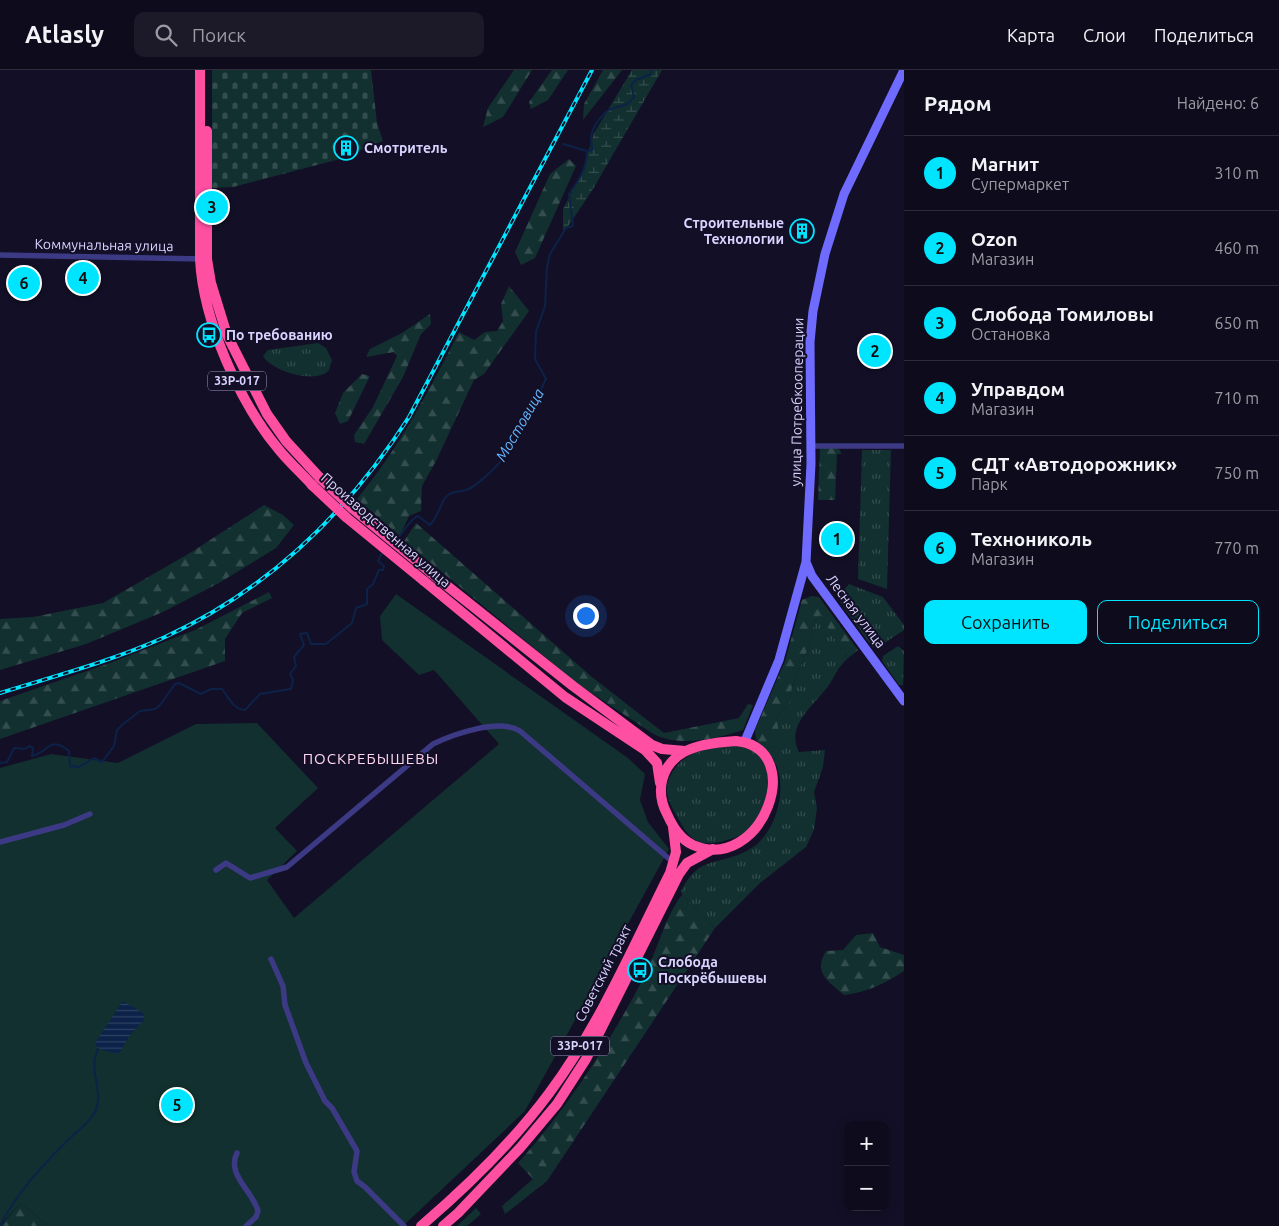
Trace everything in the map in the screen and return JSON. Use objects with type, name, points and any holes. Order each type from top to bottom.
[{"type":"highway","name":"Производственная улица","points":[[200,70],[204,290],[212,320],[229,367],[260,424],[280,450],[316,481],[347,518],[652,745],[662,749],[686,750]]},
{"type":"highway","name":"Производственная улица","points":[[203,259],[207,70]]},
{"type":"highway","name":"Производственная улица","points":[[427,577],[565,697],[649,753],[657,763],[660,785]]},
{"type":"highway","name":"33Р-017","points":[[660,785],[663,804],[673,827],[689,843],[713,849],[730,845],[748,836],[762,822],[772,796],[772,773],[761,750],[745,742],[726,741],[686,750]]},
{"type":"highway","points":[[660,785],[667,769],[686,750]]},
{"type":"highway","name":"Советский тракт","points":[[421,1226],[448,1203],[510,1141],[550,1092],[587,1035],[674,863],[676,840],[673,827]]},
{"type":"highway","name":"Советский тракт","points":[[443,1226],[496,1174],[557,1104],[586,1059],[679,874],[692,860],[713,849]]},
{"type":"main road","name":"улица Потребкооперации","points":[[745,742],[779,660],[806,562],[811,446],[810,342],[813,311],[825,254],[844,194],[904,70]]},
{"type":"main road","name":"Лесная улица","points":[[806,562],[812,576],[904,701]]},
{"type":"main road","points":[[799,591],[809,586],[824,592]]},
{"type":"street","name":"Коммунальная улица","points":[[0,255],[203,259]]},
{"type":"street","points":[[811,446],[904,446]]},
{"type":"street","points":[[216,870],[226,863],[250,878],[287,867],[433,744],[444,738],[499,725],[512,727],[520,731],[674,863]]},
{"type":"street","points":[[0,842],[64,825],[90,814]]},
{"type":"street","points":[[271,959],[283,986],[285,1005],[306,1063],[325,1101],[332,1108],[357,1151],[354,1172],[357,1181],[366,1187],[404,1226]]},
{"type":"street","points":[[237,1153],[235,1169],[258,1211],[256,1217],[246,1226]]},
{"type":"green space","points":[[212,70],[371,70],[377,123],[383,141],[340,159],[233,187],[212,188]]},
{"type":"green space","points":[[514,70],[532,70],[503,117],[483,127],[488,108]]},
{"type":"green space","points":[[552,70],[568,70],[548,100],[531,109],[529,102]]},
{"type":"green space","points":[[603,70],[622,70],[583,120],[584,104]]},
{"type":"green space","points":[[632,70],[662,70],[593,189],[563,234],[563,209],[583,170],[594,133]]},
{"type":"green space","points":[[569,159],[576,166],[535,258],[521,265],[515,252],[550,174]]},
{"type":"green space","points":[[509,286],[529,311],[484,374],[474,380],[436,461],[422,486],[421,511],[409,516],[400,536],[357,499],[400,439],[425,397],[459,332],[474,340],[485,332],[497,331],[503,321],[501,304]]},
{"type":"green space","points":[[430,314],[431,324],[421,334],[403,377],[367,439],[364,444],[355,442],[354,435],[373,407],[397,356],[394,352],[366,357],[370,349],[402,333]]},
{"type":"green space","points":[[318,343],[326,348],[332,360],[329,370],[315,376],[305,376],[284,371],[268,362],[263,356],[268,350]]},
{"type":"green space","points":[[362,374],[370,376],[348,421],[340,424],[335,413],[343,393]]},
{"type":"green space","points":[[820,448],[838,448],[841,452],[841,454],[837,454],[835,500],[818,500]]},
{"type":"green space","points":[[862,450],[891,450],[887,589],[858,579]]},
{"type":"green space","points":[[264,505],[283,515],[294,525],[276,548],[219,583],[163,612],[86,644],[0,670],[0,619],[33,617],[103,603],[190,553]]},
{"type":"green space","points":[[416,523],[592,677],[664,733],[739,718],[748,704],[753,705],[743,730],[709,739],[685,741],[662,738],[652,733],[578,684],[404,541]]},
{"type":"green space","points":[[849,584],[883,597],[904,625],[904,630],[877,648],[872,647],[840,602],[839,595]]},
{"type":"green space","points":[[269,592],[272,598],[242,613],[225,639],[225,661],[0,739],[0,701],[107,664],[195,630]]},
{"type":"green space","points":[[396,594],[628,758],[645,774],[640,800],[648,822],[669,849],[525,1111],[403,1226],[49,1226],[20,1203],[0,1226],[0,768],[51,754],[118,763],[196,724],[257,723],[318,788],[275,828],[297,851],[267,880],[294,918],[499,744],[434,670],[419,675],[382,640],[380,616]]},
{"type":"green space","points":[[812,596],[819,597],[858,650],[847,659],[820,615],[814,622],[811,641],[792,687],[789,704],[776,717],[781,741],[767,750],[756,740],[755,730],[785,661],[802,600]]},
{"type":"green space","points":[[820,614],[847,659],[829,685],[803,716],[798,724],[796,733],[799,752],[825,750],[823,767],[814,792],[817,808],[814,830],[806,847],[760,883],[715,928],[682,895],[681,891],[688,879],[696,871],[711,862],[729,858],[750,849],[766,835],[772,825],[779,803],[780,780],[776,764],[767,750],[780,741],[776,717],[789,704],[792,687],[811,641],[814,622]]},
{"type":"green space","points":[[898,646],[904,651],[903,685],[899,685],[882,661],[883,656]]},
{"type":"green space","points":[[743,745],[759,755],[767,773],[768,784],[760,815],[754,824],[740,836],[719,842],[699,842],[689,835],[672,807],[667,789],[669,779],[676,767],[692,755],[712,748]]},
{"type":"green space","points":[[682,895],[715,928],[547,1181],[505,1214],[502,1206],[533,1179],[518,1163],[554,1120],[602,1051],[644,977],[666,923]]},
{"type":"green space","points":[[873,933],[880,947],[904,955],[904,971],[876,987],[844,995],[824,976],[821,965],[822,959],[826,951],[843,950],[856,935]]},
{"type":"green space","points":[[20,1203],[49,1226],[1,1226]]},
{"type":"green space","points":[[476,1208],[481,1214],[467,1226],[457,1226]]},
{"type":"water","points":[[123,1001],[144,1014],[144,1020],[129,1036],[119,1054],[98,1049],[95,1043]]},
{"type":"waterway","name":"Мостовица","points":[[397,539],[409,523],[418,516],[430,525],[447,495],[476,485],[505,456],[520,432],[546,379],[535,359],[536,332],[545,306],[547,267],[550,254],[566,228],[573,226],[569,194],[584,169],[587,151],[592,150],[591,138],[596,125],[610,109],[625,105],[632,100],[634,97],[631,85],[636,80],[651,74],[651,70]]},
{"type":"waterway","points":[[563,144],[587,151]]},
{"type":"waterway","name":"Мостовица","points":[[0,763],[7,762],[14,748],[25,749],[29,746],[33,748],[32,756],[53,744],[63,746],[69,751],[70,766],[79,767],[94,758],[102,762],[114,746],[117,730],[140,711],[155,709],[175,684],[179,683],[201,694],[211,689],[222,689],[234,705],[245,710],[260,694],[291,689],[293,680],[290,674],[296,666],[294,657],[304,645],[300,634],[307,633],[311,644],[326,644],[352,623],[356,608],[367,604],[367,589],[373,584],[379,570],[383,570],[384,566],[378,561],[382,553]]},
{"type":"waterway","points":[[0,1226],[6,1214],[38,1171],[91,1118],[96,1109],[98,1092],[94,1067],[98,1049]]},
{"type":"railway","points":[[0,693],[83,668],[145,646],[203,618],[271,572],[303,545],[332,516],[360,485],[409,417],[592,70]]},
{"type":"place","name":"Смотритель","points":[[346,148]]},
{"type":"place","name":"Слобода Томиловы","points":[[212,207]]},
{"type":"place","name":"Строительные Технологии","points":[[802,231]]},
{"type":"place","name":"Управдом","points":[[83,278]]},
{"type":"place","name":"Технониколь","points":[[24,283]]},
{"type":"place","name":"По требованию","points":[[209,335]]},
{"type":"place","name":"Ozon","points":[[875,351]]},
{"type":"place","name":"Магнит","points":[[837,539]]},
{"type":"place","name":"Слобода Поскрёбышевы","points":[[640,970]]},
{"type":"place","name":"СДТ «Автодорожник»","points":[[177,1105]]},
{"type":"district","name":"ПОСКРЕБЫШЕВЫ","points":[[371,759]]}]
